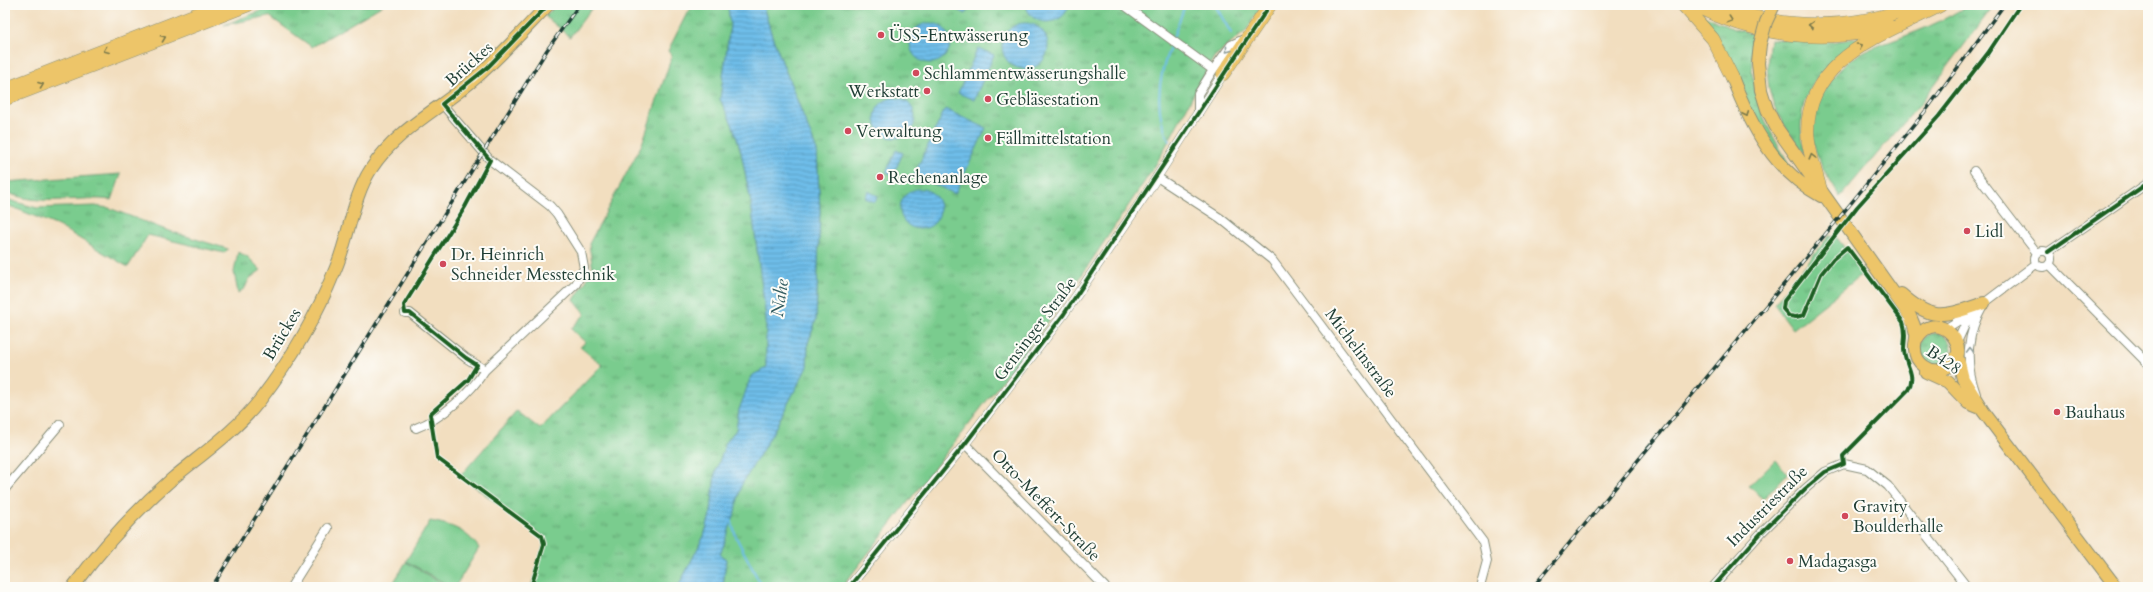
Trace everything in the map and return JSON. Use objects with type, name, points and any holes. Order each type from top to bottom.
[{"type":"highway","points":[[5,89],[220,5]]},
{"type":"highway","points":[[5,99],[248,5]]},
{"type":"highway","points":[[1218,72],[1248,37],[1270,5]]},
{"type":"highway","points":[[1683,5],[1713,39],[1732,77]]},
{"type":"highway","points":[[1694,5],[1748,26],[1777,32],[1808,35],[1840,35],[1871,30],[1917,11]]},
{"type":"highway","points":[[1720,5],[1770,20],[1817,25],[1862,21],[1941,5]]},
{"type":"highway","points":[[1824,196],[1810,148],[1808,132],[1811,106],[1819,89],[1834,66],[1850,52],[1917,11]]},
{"type":"main road","name":"Brückes","points":[[73,587],[104,548],[138,511],[171,480],[238,424],[260,401],[286,363],[336,270],[358,199],[369,172],[387,147],[409,128],[473,80],[548,5]]},
{"type":"main road","points":[[1774,5],[1766,22],[1760,44],[1759,77],[1767,109],[1776,127],[1910,316],[1915,329],[1915,351],[1918,360],[1926,367],[1936,370],[1956,383],[1982,411],[2116,587]]},
{"type":"main road","points":[[1732,77],[1752,124],[1772,155],[1802,185],[1824,196]]},
{"type":"main road","points":[[1884,278],[1912,304],[1930,314],[1950,314],[1984,303]]},
{"type":"main road","points":[[1895,293],[1919,318],[1953,334],[1957,342],[1957,355],[1963,379],[1982,411]]},
{"type":"main road","name":"B428","points":[[1895,293],[1894,303],[1912,330],[1910,352],[1914,363],[1923,371],[1948,382],[1968,403],[1982,411]]},
{"type":"main road","points":[[1916,340],[1921,333],[1939,328]]},
{"type":"main road","points":[[1936,370],[1949,366],[1957,355]]},
{"type":"street","points":[[1124,5],[1218,72]]},
{"type":"street","name":"Gensinger Straße","points":[[849,587],[965,444],[1064,314],[1198,114],[1218,72]]},
{"type":"street","points":[[416,428],[431,423],[478,382],[485,370],[576,284],[584,268],[581,252],[550,206],[490,160],[442,104]]},
{"type":"street","points":[[1974,171],[2037,253]]},
{"type":"street","name":"Michelinstraße","points":[[1157,177],[1220,218],[1272,260],[1483,542],[1487,561],[1480,587]]},
{"type":"street","points":[[2048,252],[2148,183]]},
{"type":"street","points":[[2044,250],[2048,252],[2051,257],[2049,264],[2044,267],[2036,264],[2034,259],[2037,253],[2044,250]]},
{"type":"street","points":[[1939,328],[1971,313],[2036,264]]},
{"type":"street","points":[[2049,264],[2148,364]]},
{"type":"street","points":[[1957,342],[1965,325],[1984,303]]},
{"type":"street","points":[[1982,411],[1973,384],[1970,349],[1972,324],[1984,303]]},
{"type":"street","points":[[405,313],[410,313],[466,358],[485,370]]},
{"type":"street","points":[[5,489],[60,424]]},
{"type":"street","name":"Otto-Meffert-Straße","points":[[965,444],[1105,587]]},
{"type":"street","name":"Industriestraße","points":[[1713,587],[1762,532],[1805,489],[1825,472],[1844,464],[1867,469],[1888,486],[1967,587]]},
{"type":"street","points":[[291,587],[328,528]]},
{"type":"green space","points":[[276,5],[383,5],[312,47],[269,16],[224,25]]},
{"type":"green space","points":[[557,5],[594,5],[570,37],[545,16]]},
{"type":"green space","points":[[694,5],[728,5],[730,25],[720,99],[733,126],[741,152],[751,203],[766,318],[766,368],[739,410],[736,430],[726,442],[715,474],[711,512],[704,536],[678,587],[531,587],[544,544],[542,536],[460,476],[517,411],[540,429],[602,365],[580,347],[585,342],[571,329],[585,314],[574,300],[593,270],[589,244],[642,144],[672,56],[668,51],[686,15]]},
{"type":"green space","points":[[764,5],[1262,5],[1246,31],[1214,57],[1155,166],[1065,300],[842,587],[723,587],[726,559],[720,555],[729,526],[734,516],[740,486],[772,434],[807,367],[808,343],[816,320],[820,211],[817,151],[772,36]]},
{"type":"green space","points":[[1783,5],[1856,5],[1837,8],[1783,6]]},
{"type":"green space","points":[[1968,5],[1994,5],[1920,104],[1840,197],[1818,158],[1813,141],[1812,133],[1815,108],[1826,86],[1843,67],[1863,52],[1927,27],[1952,15]]},
{"type":"green space","points":[[1694,11],[1734,29],[1754,34],[1752,73],[1755,90],[1766,122],[1793,171],[1775,151]]},
{"type":"green space","points":[[1870,36],[1822,72],[1814,83],[1807,96],[1803,110],[1801,130],[1805,154],[1785,126],[1772,101],[1768,74],[1770,39],[1832,42]]},
{"type":"green space","points":[[121,174],[112,200],[46,200],[19,197],[5,192],[5,182]]},
{"type":"green space","points":[[5,199],[37,208],[95,206],[109,208],[166,230],[228,249],[224,253],[148,235],[128,267],[58,226],[5,204]]},
{"type":"green space","points":[[1829,236],[1837,238],[1864,273],[1793,329],[1774,304]]},
{"type":"green space","points":[[238,252],[248,257],[261,270],[249,279],[245,288],[238,293],[234,272]]},
{"type":"green space","points":[[1939,333],[1945,335],[1950,340],[1952,349],[1950,358],[1945,363],[1933,365],[1927,363],[1922,358],[1920,346],[1922,340],[1927,335]]},
{"type":"green space","points":[[1775,460],[1788,473],[1763,499],[1749,486]]},
{"type":"green space","points":[[430,521],[445,524],[458,529],[469,537],[479,548],[455,587],[451,587],[406,561]]},
{"type":"green space","points":[[406,562],[448,587],[391,587]]},
{"type":"water","name":"Nahe","points":[[728,5],[764,5],[772,36],[817,151],[820,211],[816,320],[808,343],[807,367],[772,434],[741,486],[734,516],[720,555],[726,559],[723,587],[678,587],[704,536],[711,512],[715,474],[726,442],[736,430],[739,410],[751,376],[766,368],[766,318],[751,203],[741,152],[733,126],[720,99],[730,25]]},
{"type":"water","points":[[946,5],[971,5],[966,14]]},
{"type":"water","points":[[1026,5],[1069,5],[1061,18],[1047,22],[1034,18],[1029,13]]},
{"type":"water","points":[[930,23],[938,25],[944,29],[948,35],[950,43],[948,51],[944,57],[938,61],[930,63],[922,61],[916,57],[912,51],[910,43],[912,35],[916,29],[922,25]]},
{"type":"water","points":[[1025,23],[1038,27],[1044,33],[1048,46],[1044,59],[1038,65],[1025,69],[1012,65],[1006,59],[1002,46],[1006,33],[1012,27]]},
{"type":"water","points":[[978,48],[994,55],[974,100],[958,93]]},
{"type":"water","points":[[895,98],[903,100],[909,104],[913,110],[915,118],[913,126],[909,132],[903,136],[895,138],[887,136],[881,132],[877,126],[875,118],[877,110],[881,104],[887,100]]},
{"type":"water","points":[[945,109],[986,128],[955,194],[914,175]]},
{"type":"water","points":[[896,150],[903,153],[893,175],[886,172]]},
{"type":"water","points":[[924,189],[931,192],[937,198],[940,209],[939,217],[931,226],[924,229],[916,229],[909,226],[901,217],[900,205],[903,198],[912,190]]},
{"type":"water","points":[[868,191],[878,196],[875,202],[865,198]]},
{"type":"waterway","points":[[1173,38],[1185,5]]},
{"type":"waterway","points":[[1215,5],[1231,33]]},
{"type":"waterway","points":[[1169,141],[1164,129],[1159,104],[1161,79],[1167,54],[1172,42]]},
{"type":"waterway","points":[[731,519],[736,537],[762,587]]},
{"type":"railway","points":[[212,587],[547,50],[579,5]]},
{"type":"railway","points":[[1533,587],[1852,202],[1927,109],[2004,5]]},
{"type":"cycle path","points":[[531,587],[544,544],[542,536],[437,458],[430,414],[468,380],[477,365],[466,358],[410,313],[405,313],[404,305],[465,207],[490,160],[442,104],[488,67],[548,5]]},
{"type":"cycle path","points":[[849,587],[965,444],[1064,314],[1270,5]]},
{"type":"cycle path","points":[[1713,587],[1762,532],[1805,489],[1825,472],[1844,464],[1843,456],[1908,390],[1911,375],[1904,350],[1905,333],[1903,322],[1847,247],[1833,259],[1821,274],[1804,315],[1796,317],[1789,316],[1783,309],[1784,301],[1857,207],[1939,116],[1988,53],[2020,5]]},
{"type":"cycle path","points":[[2048,252],[2148,183]]},
{"type":"place","name":"ÜSS-Entwässerung","points":[[881,35]]},
{"type":"place","name":"Schlammentwässerungshalle","points":[[916,73]]},
{"type":"place","name":"Werkstatt","points":[[927,91]]},
{"type":"place","name":"Gebläsestation","points":[[988,99]]},
{"type":"place","name":"Verwaltung","points":[[848,131]]},
{"type":"place","name":"Fällmittelstation","points":[[988,138]]},
{"type":"place","name":"Rechenanlage","points":[[880,177]]},
{"type":"place","name":"Lidl","points":[[1967,231]]},
{"type":"place","name":"Dr. Heinrich Schneider Messtechnik","points":[[443,264]]},
{"type":"place","name":"Bauhaus","points":[[2057,412]]},
{"type":"place","name":"Gravity Boulderhalle","points":[[1845,516]]},
{"type":"place","name":"Madagasga","points":[[1790,561]]}]
